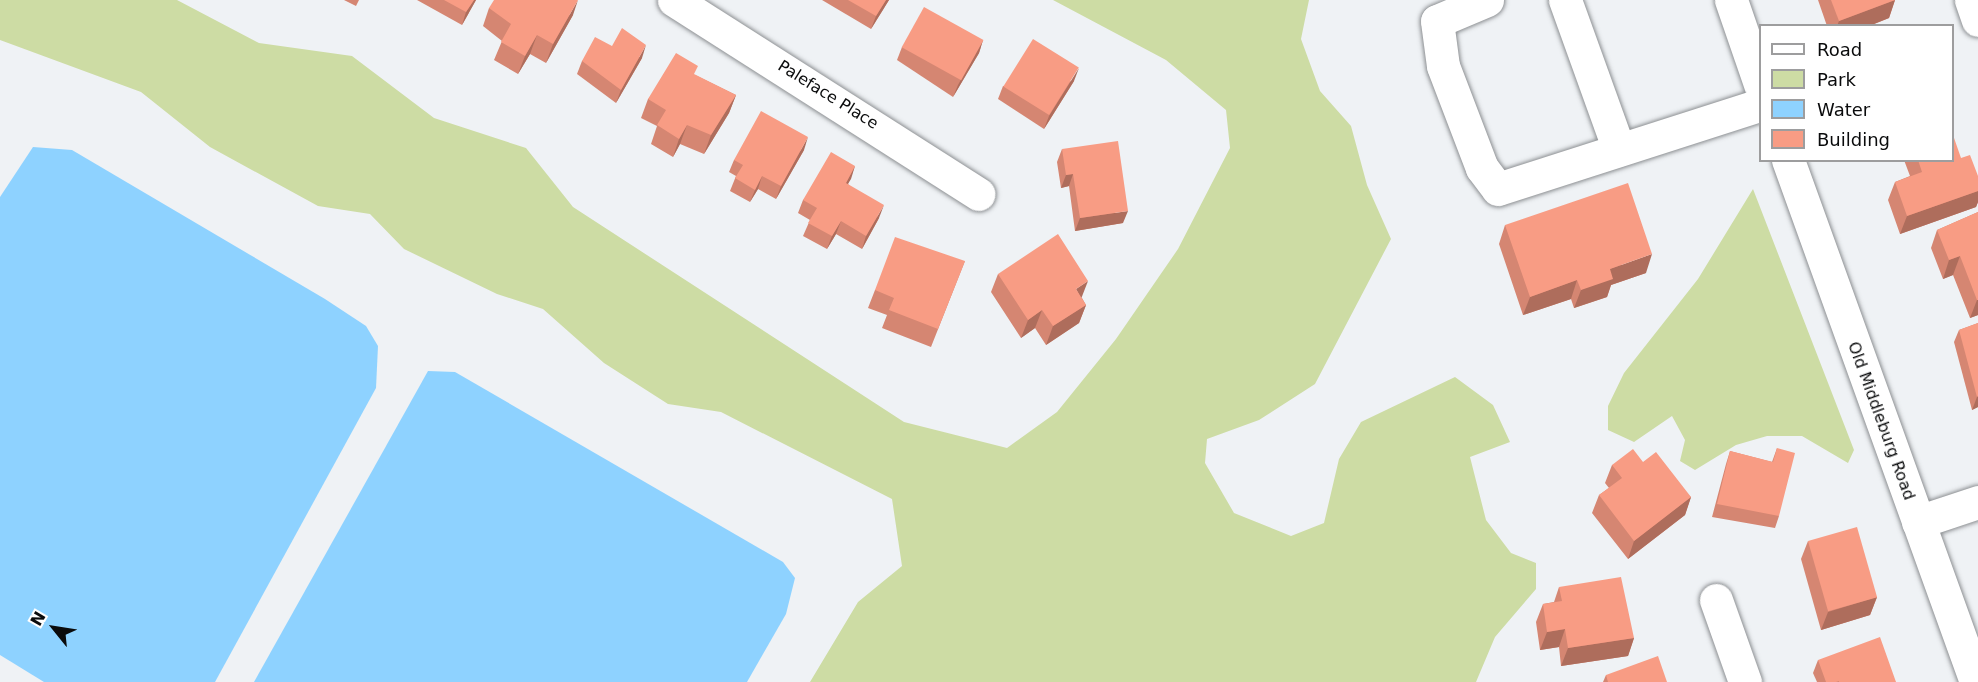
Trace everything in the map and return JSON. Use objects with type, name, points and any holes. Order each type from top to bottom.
[{"type":"main road","name":"Paleface Place","points":[[674,0],[979,194]]},
{"type":"main road","points":[[1487,0],[1437,21],[1443,66],[1482,168],[1498,189],[1759,106]]},
{"type":"main road","points":[[1565,0],[1619,150]]},
{"type":"main road","points":[[1731,0],[1759,78]]},
{"type":"main road","points":[[1971,0],[1978,20]]},
{"type":"main road","name":"Old Middleburg Road","points":[[1789,162],[1976,682]]},
{"type":"main road","points":[[1918,522],[1978,502]]},
{"type":"main road","points":[[1716,600],[1745,682]]},
{"type":"green space","points":[[0,0],[177,0],[259,43],[352,56],[434,118],[526,148],[573,207],[904,422],[1007,448],[1057,412],[1116,339],[1178,249],[1230,148],[1226,110],[1166,60],[1053,0],[1309,0],[1301,39],[1320,91],[1351,126],[1367,185],[1391,239],[1315,384],[1259,420],[1207,439],[1205,463],[1234,513],[1291,536],[1324,523],[1339,459],[1361,422],[1455,377],[1493,405],[1510,442],[1470,457],[1486,520],[1511,553],[1536,563],[1536,589],[1495,637],[1476,682],[810,682],[858,602],[902,566],[892,499],[721,412],[668,404],[604,363],[543,309],[497,294],[404,249],[370,214],[318,206],[210,147],[141,92],[0,40]]},
{"type":"green space","points":[[1753,189],[1854,450],[1848,463],[1802,436],[1767,436],[1736,445],[1695,470],[1680,461],[1685,440],[1672,416],[1634,442],[1608,430],[1608,406],[1624,373],[1698,279]]},
{"type":"water","points":[[33,147],[72,150],[325,299],[366,326],[378,346],[376,388],[215,682],[44,682],[0,655],[0,197]]},
{"type":"water","points":[[428,371],[455,372],[783,562],[795,578],[786,614],[747,682],[254,682]]},
{"type":"building","points":[[444,0],[474,0],[466,12]]},
{"type":"building","points":[[494,0],[578,0],[553,44],[537,35],[525,56],[501,42],[511,24],[489,8]]},
{"type":"building","points":[[848,0],[886,0],[876,16]]},
{"type":"building","points":[[1831,0],[1895,0],[1839,21]]},
{"type":"building","points":[[924,7],[983,40],[961,80],[902,47]]},
{"type":"building","points":[[622,28],[646,45],[621,90],[582,61],[595,37],[612,46]]},
{"type":"building","points":[[1033,39],[1079,68],[1049,115],[1003,86]]},
{"type":"building","points":[[676,53],[698,66],[694,74],[736,95],[711,135],[687,125],[679,139],[657,125],[666,110],[648,99]]},
{"type":"building","points":[[761,111],[808,137],[781,186],[762,176],[755,190],[735,178],[743,165],[734,160]]},
{"type":"building","points":[[1954,138],[1961,158],[1970,155],[1978,176],[1978,191],[1907,216],[1895,182],[1922,172],[1919,162],[1954,162]]},
{"type":"building","points":[[1118,141],[1128,211],[1080,218],[1073,174],[1066,175],[1062,149]]},
{"type":"building","points":[[831,152],[855,166],[846,183],[884,205],[866,236],[841,221],[832,236],[808,223],[817,208],[803,200]]},
{"type":"building","points":[[1628,183],[1652,254],[1610,269],[1613,279],[1581,290],[1577,280],[1530,297],[1505,225]]},
{"type":"building","points":[[1978,212],[1977,300],[1960,256],[1949,260],[1937,230]]},
{"type":"building","points":[[1058,234],[1088,281],[1076,289],[1086,305],[1053,326],[1042,310],[1028,320],[998,274]]},
{"type":"building","points":[[895,237],[965,261],[938,329],[889,310],[894,298],[875,290]]},
{"type":"building","points":[[1978,323],[1978,396],[1977,397],[1959,330]]},
{"type":"building","points":[[1777,448],[1795,453],[1779,516],[1717,504],[1730,451],[1773,462]]},
{"type":"building","points":[[1633,449],[1643,462],[1656,452],[1691,497],[1634,541],[1599,495],[1622,478],[1612,465]]},
{"type":"building","points":[[1857,527],[1877,597],[1828,611],[1808,541]]},
{"type":"building","points":[[1621,577],[1634,638],[1568,648],[1565,629],[1547,632],[1543,604],[1562,601],[1559,587]]},
{"type":"building","points":[[1880,637],[1896,682],[1826,682],[1818,660]]},
{"type":"building","points":[[1658,656],[1667,682],[1608,682],[1606,675]]}]
